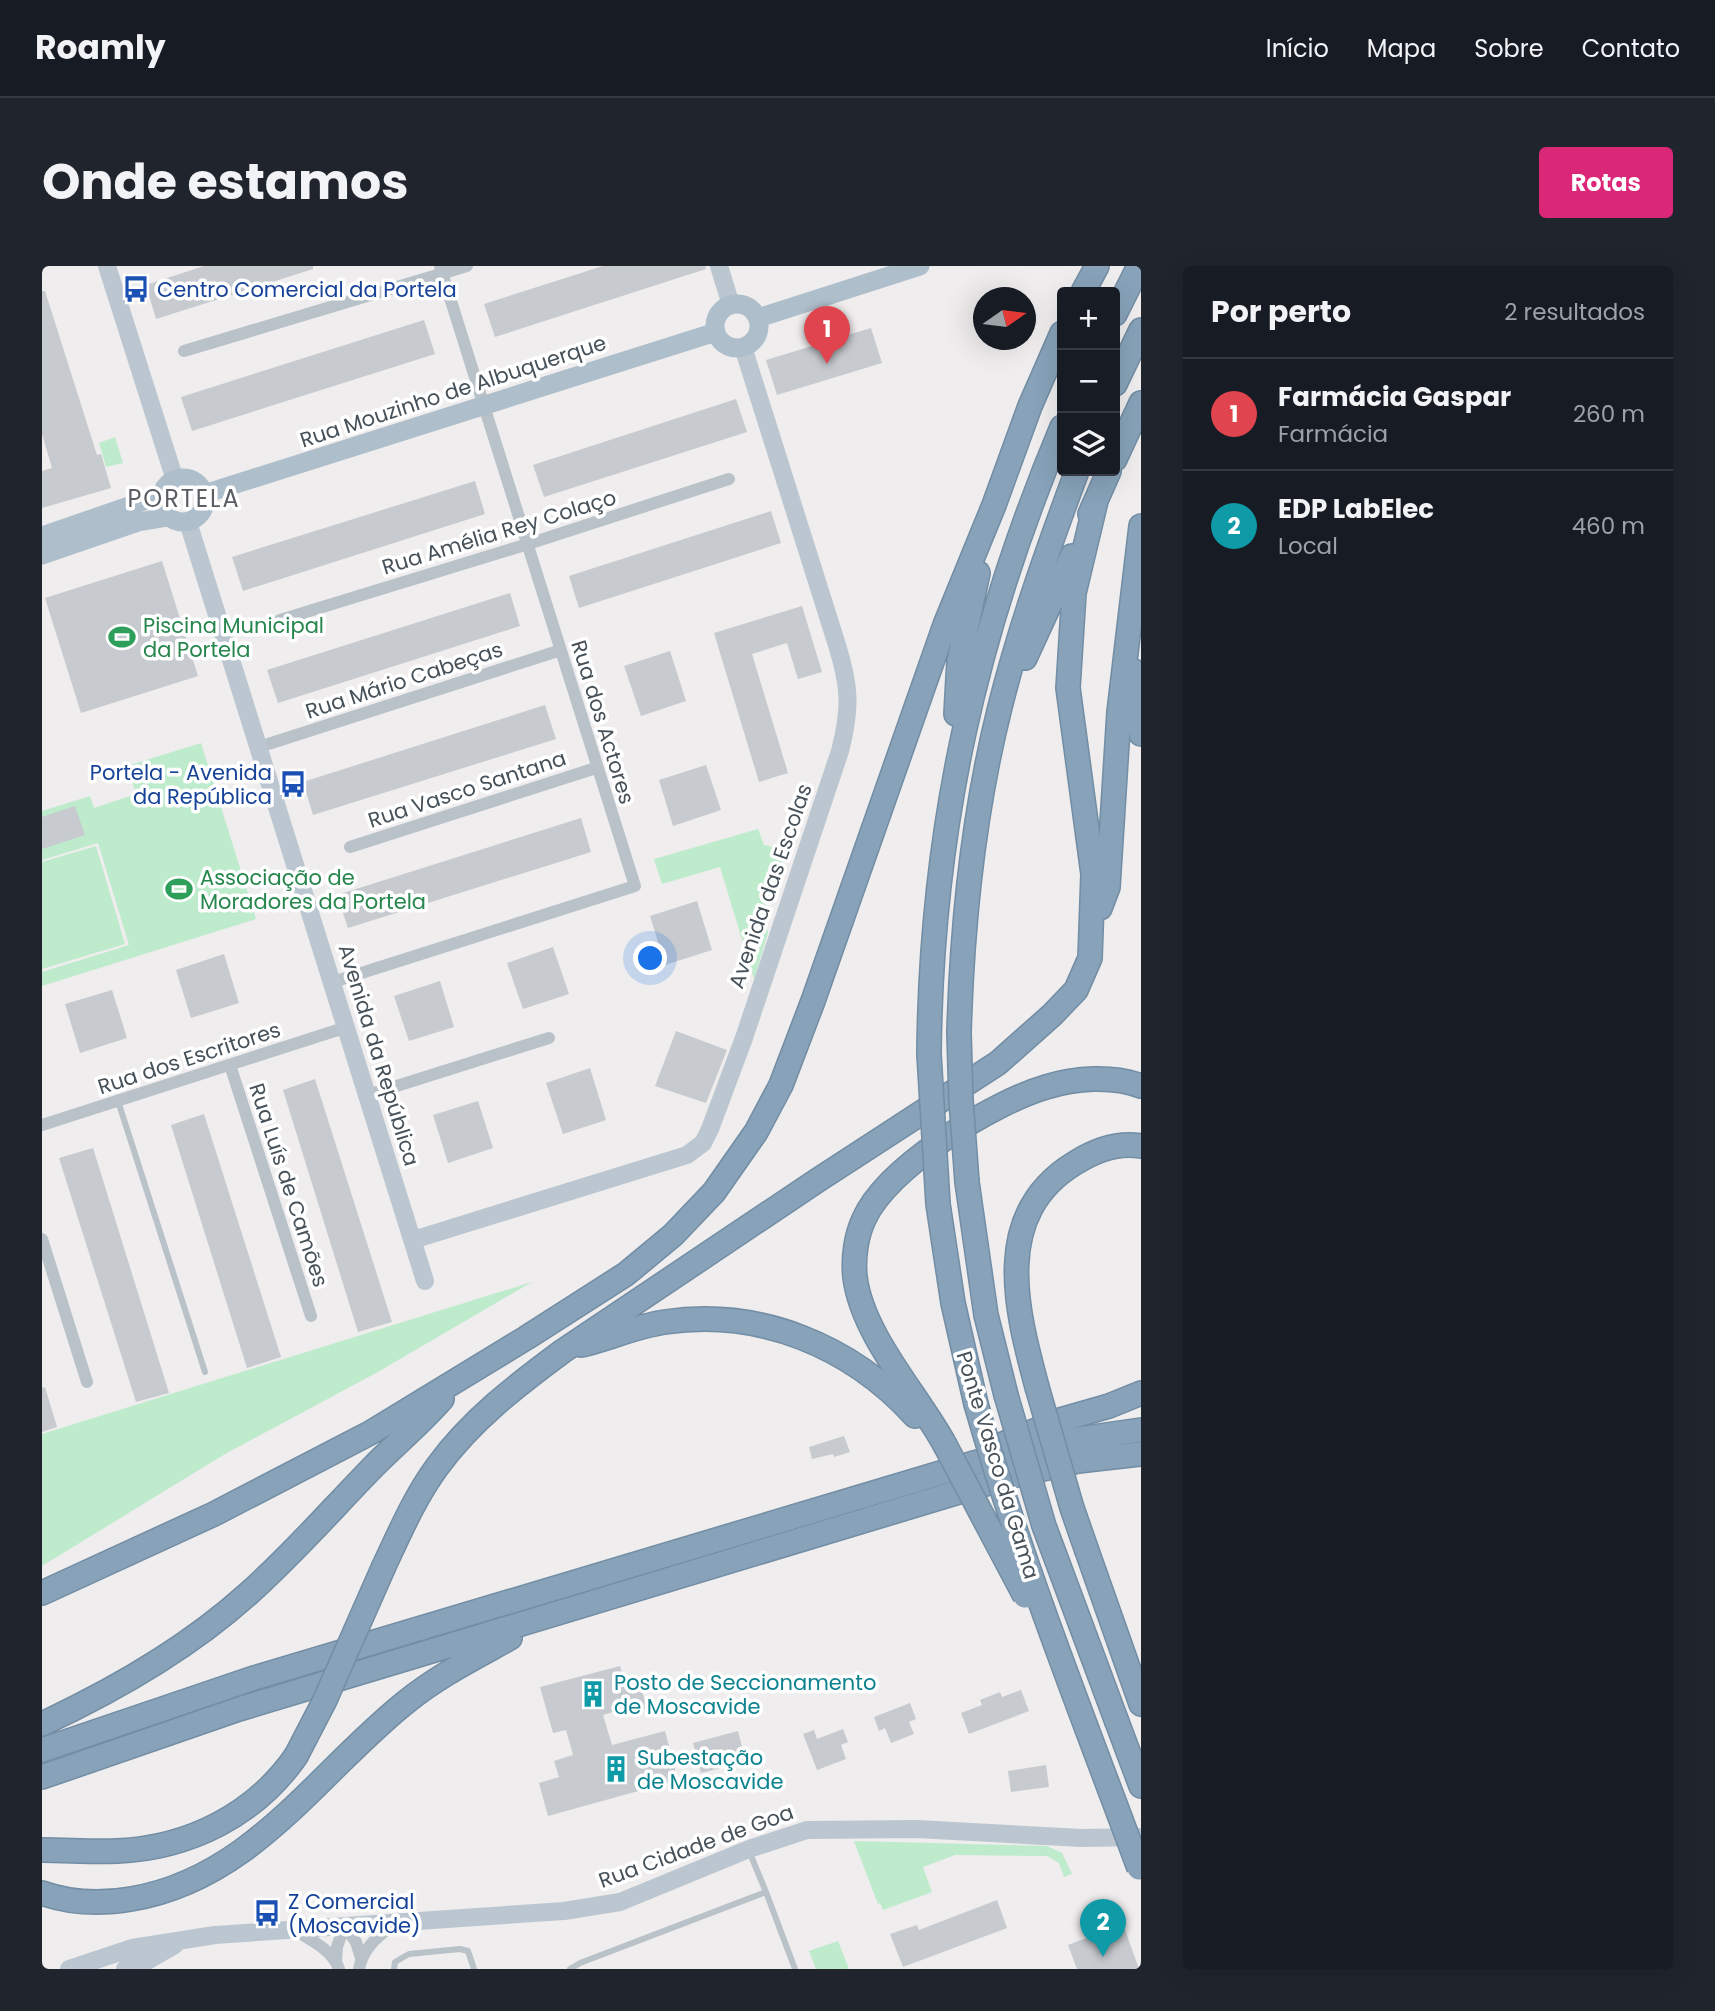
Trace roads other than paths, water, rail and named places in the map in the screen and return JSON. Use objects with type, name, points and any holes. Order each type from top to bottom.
[{"type":"highway","points":[[1086,287],[1097,266]]},
{"type":"highway","points":[[1120,304],[1139,266]]},
{"type":"highway","points":[[1120,374],[1141,330]]},
{"type":"highway","points":[[42,1593],[214,1514],[304,1469],[464,1377],[625,1274],[651,1254],[714,1192],[756,1132],[781,1085],[945,625],[994,505],[1030,406],[1057,344]]},
{"type":"highway","points":[[1120,448],[1141,403]]},
{"type":"highway","name":"Ponte Vasco da Gama","points":[[1057,439],[998,599],[970,698],[951,787],[937,890],[929,1054],[938,1204],[953,1303],[976,1404],[1016,1535],[1141,1873]]},
{"type":"highway","name":"Ponte Vasco da Gama","points":[[1074,476],[1027,612],[999,711],[980,806],[967,892],[959,1033],[961,1100],[967,1182],[984,1303],[1006,1395],[1044,1526],[1141,1786]]},
{"type":"highway","points":[[999,711],[1054,599],[1108,476]]},
{"type":"highway","points":[[42,1850],[119,1851],[168,1844],[197,1835],[227,1821],[248,1807],[271,1787],[296,1756],[325,1700],[412,1506],[437,1467],[479,1418],[563,1351],[998,1063],[1052,1016],[1076,990],[1090,958],[1093,874],[1068,688],[1074,593],[1096,500]]},
{"type":"highway","points":[[951,787],[958,661],[994,505]]},
{"type":"highway","points":[[1091,929],[1108,887],[1119,712],[1141,526]]},
{"type":"highway","points":[[1131,598],[1134,688],[1141,734]]},
{"type":"highway","points":[[1065,1670],[930,1416],[881,1343],[861,1300],[855,1278],[857,1238],[876,1199],[891,1182],[946,1139],[1026,1094],[1076,1080],[1104,1080],[1141,1086]]},
{"type":"highway","points":[[1141,1146],[1107,1148],[1086,1156],[1065,1169],[1045,1187],[1024,1222],[1016,1263],[1019,1314],[1037,1387],[1072,1508],[1141,1704]]},
{"type":"highway","points":[[563,1351],[663,1322],[713,1319],[760,1324],[786,1331],[838,1353],[875,1377],[945,1445]]},
{"type":"highway","points":[[42,1724],[94,1699],[157,1662],[246,1596],[291,1554],[365,1475],[411,1433],[464,1377]]},
{"type":"highway","points":[[898,1487],[1060,1420],[1110,1406],[1141,1393]]},
{"type":"highway","points":[[42,1750],[251,1679],[1005,1454],[1071,1440],[1141,1430]]},
{"type":"highway","points":[[42,1777],[239,1709],[1012,1476],[1078,1461],[1141,1454]]},
{"type":"highway","points":[[47,1895],[91,1901],[117,1901],[145,1897],[202,1876],[230,1860],[282,1821],[407,1701],[465,1662],[551,1615]]},
{"type":"main road","points":[[758,318],[919,266]]},
{"type":"main road","points":[[731,305],[747,307],[758,318],[758,333],[750,344],[743,347],[726,345],[716,332],[716,320],[720,313],[731,305]]},
{"type":"main road","name":"Rua Mouzinho de Albuquerque","points":[[204,494],[716,332]]},
{"type":"main road","points":[[189,479],[201,488],[204,494],[204,508],[188,522],[178,522],[169,517],[161,503],[161,495],[167,485],[175,480],[189,479]]},
{"type":"main road","points":[[42,536],[161,495]]},
{"type":"main road","points":[[42,555],[138,522],[169,517]]},
{"type":"street","points":[[107,266],[175,480]]},
{"type":"street","points":[[184,351],[441,270],[467,266]]},
{"type":"street","points":[[719,266],[731,305]]},
{"type":"street","name":"Rua dos Actores","points":[[333,982],[635,886],[441,270]]},
{"type":"street","name":"Avenida das Escolas","points":[[413,1240],[687,1156],[703,1143],[725,1090],[840,751],[848,715],[849,695],[837,645],[743,347]]},
{"type":"street","name":"Rua Amélia Rey Colaço","points":[[280,621],[729,479]]},
{"type":"street","name":"Avenida da República","points":[[188,522],[425,1281]]},
{"type":"street","name":"Rua Mário Cabeças","points":[[259,747],[561,650]]},
{"type":"street","name":"Rua Vasco Santana","points":[[350,846],[596,768]]},
{"type":"street","name":"Rua dos Escritores","points":[[42,1125],[347,1027]]},
{"type":"street","points":[[368,1095],[549,1038]]},
{"type":"street","name":"Rua Luís de Camões","points":[[230,1065],[312,1316]]},
{"type":"street","points":[[42,1239],[87,1382]]},
{"type":"street","name":"Rua Cidade de Goa","points":[[69,1969],[132,1948],[215,1935],[564,1911],[620,1902],[749,1849],[807,1830],[917,1829],[1082,1838],[1141,1837]]},
{"type":"street","points":[[360,1964],[371,1942],[396,1922]]},
{"type":"street","points":[[344,1926],[356,1942],[360,1964]]},
{"type":"street","points":[[338,1965],[337,1947],[344,1926]]},
{"type":"street","points":[[293,1928],[321,1947],[338,1965]]},
{"type":"street","name":"Rua Cidade de Goa","points":[[132,1968],[184,1941]]},
{"type":"lane","points":[[118,1101],[205,1371]]},
{"type":"lane","points":[[749,1849],[794,1969]]},
{"type":"lane","points":[[570,1969],[766,1892]]},
{"type":"lane","points":[[394,1969],[395,1962],[409,1954],[460,1949],[468,1951],[474,1969]]},
{"type":"place","name":"Centro Comercial da Portela","points":[[136,289]]},
{"type":"place","name":"Farmácia Gaspar","points":[[827,364]]},
{"type":"place","name":"Piscina Municipal da Portela","points":[[122,637]]},
{"type":"place","name":"Portela - Avenida da República","points":[[293,784]]},
{"type":"place","name":"Associação de Moradores da Portela","points":[[179,889]]},
{"type":"place","name":"Posto de Seccionamento de Moscavide","points":[[593,1694]]},
{"type":"place","name":"Subestação de Moscavide","points":[[616,1769]]},
{"type":"place","name":"Z Comercial (Moscavide)","points":[[267,1913]]},
{"type":"place","name":"EDP LabElec","points":[[1103,1957]]},
{"type":"district","name":"PORTELA","points":[[184,498]]}]
